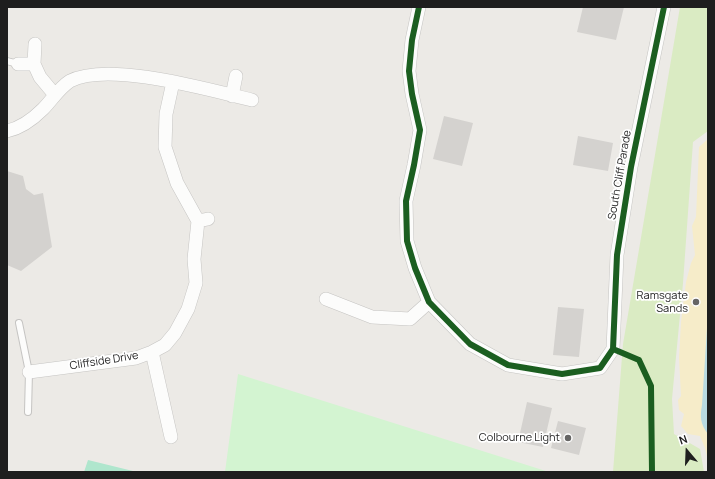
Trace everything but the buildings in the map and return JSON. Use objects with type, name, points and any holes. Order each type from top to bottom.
[{"type":"street","points":[[326,299],[372,317],[410,319],[429,302],[407,241],[406,201],[420,130],[412,94],[409,71],[412,40],[419,7]]},
{"type":"street","name":"South Cliff Parade","points":[[429,302],[470,344],[508,365],[562,374],[600,368],[613,349],[617,255],[631,167],[664,7]]},
{"type":"street","points":[[35,44],[34,64],[40,77],[55,95]]},
{"type":"street","points":[[12,62],[34,64]]},
{"type":"street","points":[[7,131],[14,130],[29,121],[69,82],[82,76],[107,74],[136,76],[173,82],[252,100]]},
{"type":"street","points":[[232,96],[236,76]]},
{"type":"street","name":"Cliffside Drive","points":[[29,372],[136,358],[152,352],[165,345],[175,333],[188,309],[196,283],[194,259],[203,220],[177,183],[164,147],[166,114],[173,82]]},
{"type":"street","points":[[152,352],[171,438]]},
{"type":"lane","points":[[18,323],[29,372],[28,412]]},
{"type":"green space","points":[[680,7],[708,7],[708,131],[693,142],[683,283],[672,399],[674,434],[700,449],[704,472],[613,472],[623,344]]},
{"type":"green space","points":[[238,374],[549,472],[225,472]]},
{"type":"green space","points":[[88,460],[137,472],[84,472]]},
{"type":"sand","name":"Ramsgate Sands","points":[[708,139],[708,461],[700,436],[688,434],[681,426],[684,414],[679,410],[678,400],[681,396],[679,358],[681,322],[686,282],[691,263],[695,255],[692,226],[696,217],[699,147]]},
{"type":"water","points":[[708,290],[708,434],[703,427],[701,416]]},
{"type":"cycle path","points":[[419,7],[412,40],[409,71],[412,94],[420,130],[406,201],[407,241],[415,268],[429,302],[470,344],[508,365],[562,374],[600,368],[613,349]]},
{"type":"cycle path","points":[[613,349],[617,255],[631,167],[664,7]]},
{"type":"cycle path","points":[[613,349],[639,360],[651,386],[652,472]]},
{"type":"place","name":"Ramsgate Sands","points":[[696,302]]},
{"type":"place","name":"Colbourne Light","points":[[568,438]]}]
